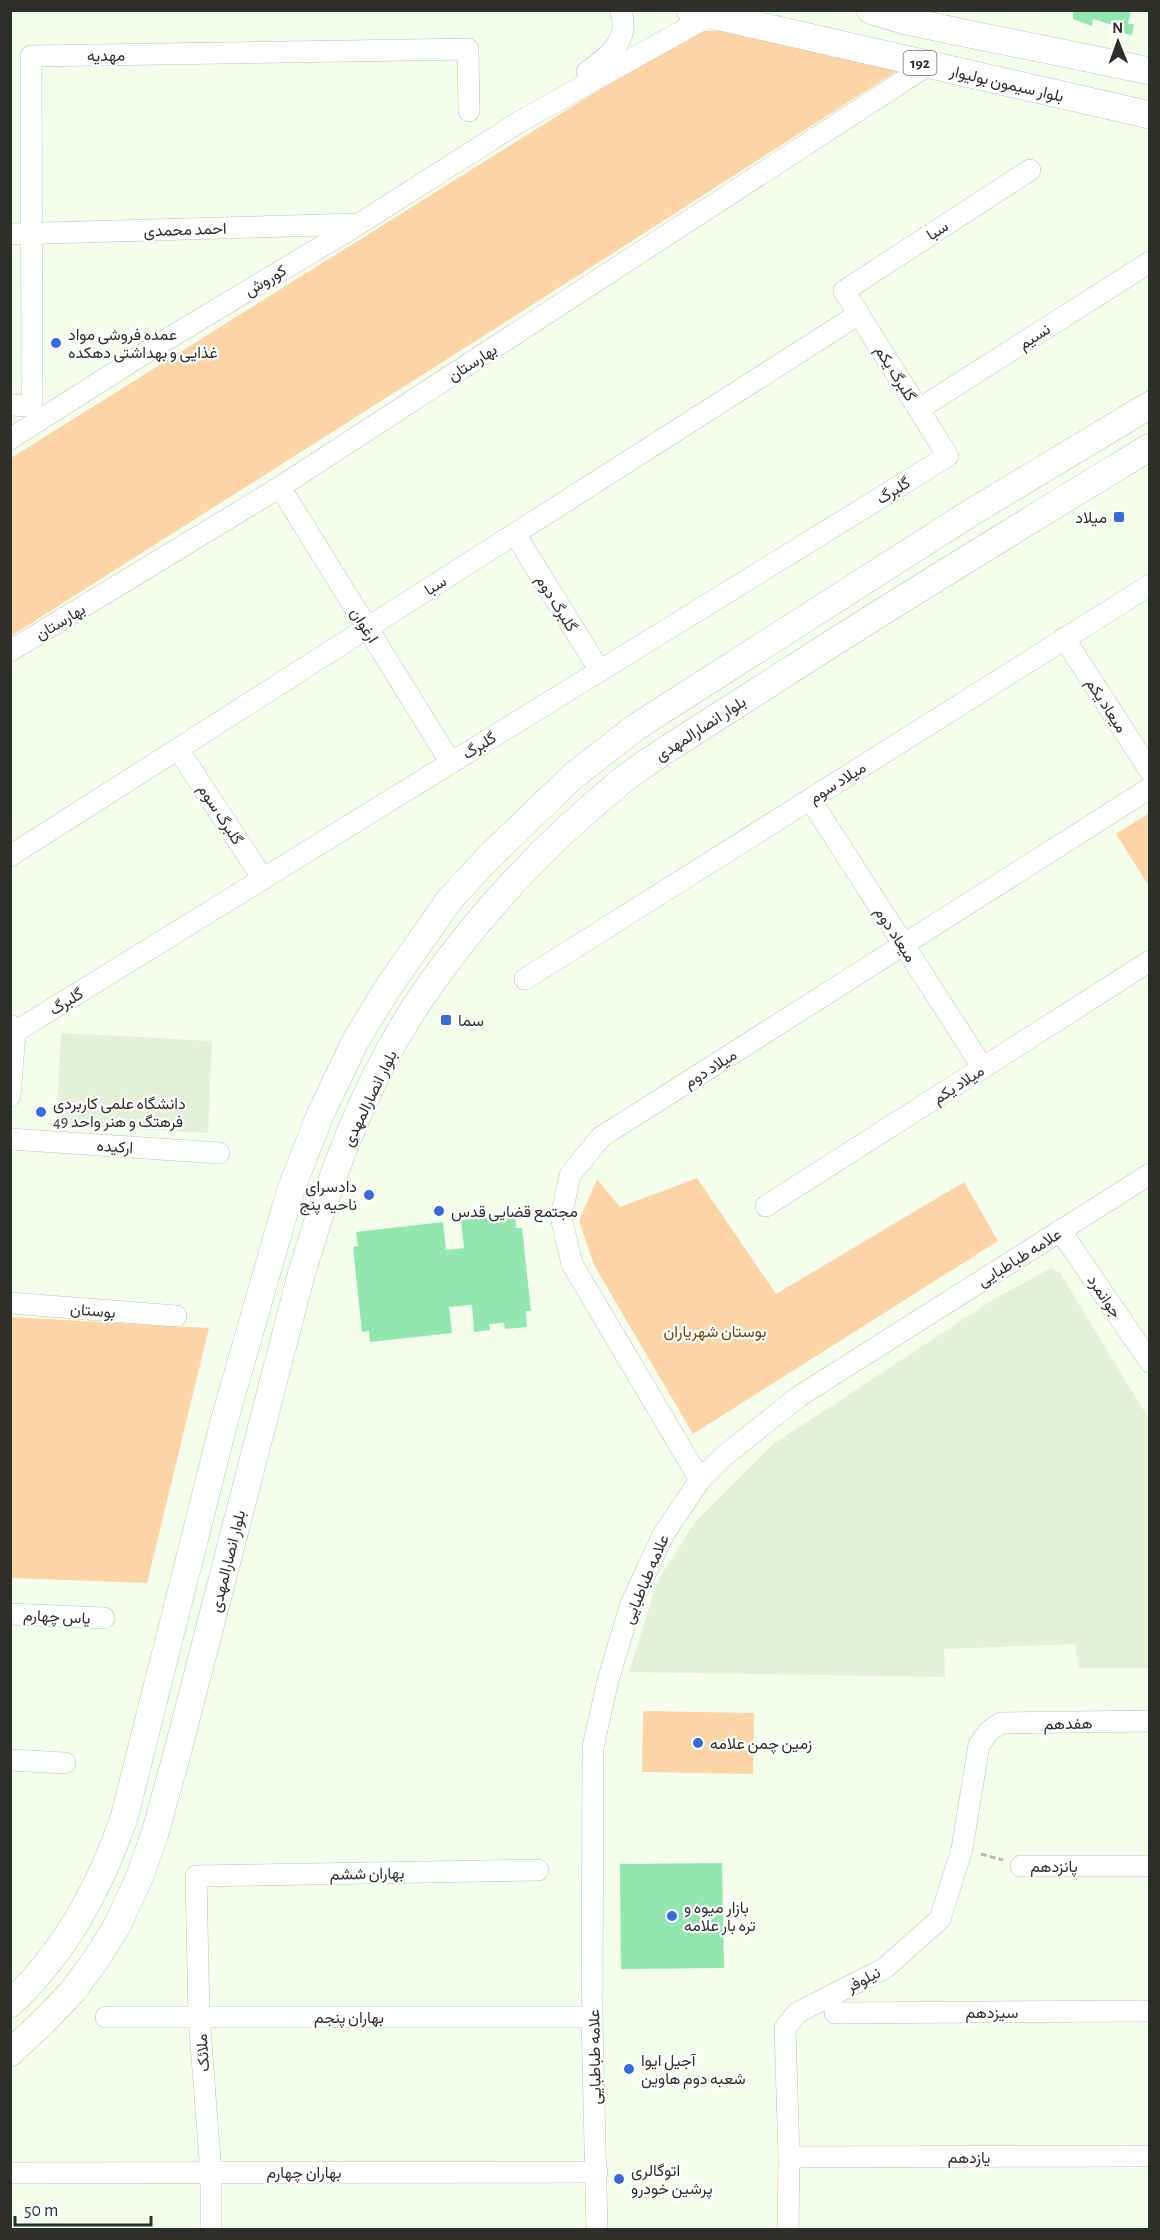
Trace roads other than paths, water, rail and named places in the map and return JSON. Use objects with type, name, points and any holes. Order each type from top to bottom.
[{"type":"main road","name":"192","points":[[870,10],[908,16],[1149,71]]},
{"type":"main road","name":"بلوار سیمون بولیوار","points":[[700,13],[1149,115]]},
{"type":"main road","points":[[10,2004],[33,1983],[67,1938],[109,1862],[124,1818],[225,1418],[272,1249],[290,1192],[320,1114],[356,1040],[374,1009],[450,899],[490,856],[572,777],[636,727],[908,553],[1149,405]]},
{"type":"main road","name":"بلوار انصارالمهدی","points":[[10,2053],[52,2013],[95,1961],[117,1926],[140,1876],[155,1833],[177,1754],[300,1279],[322,1203],[364,1101],[414,1009],[441,970],[525,869],[624,779],[848,633],[1149,447]]},
{"type":"street","points":[[519,122],[617,48],[624,32],[620,10]]},
{"type":"street","points":[[519,122],[700,13]]},
{"type":"street","name":"مهدیه","points":[[10,405],[32,406],[21,234],[31,56],[468,49],[469,111]]},
{"type":"street","name":"بهارستان","points":[[10,651],[280,487],[928,65]]},
{"type":"street","name":"کوروش","points":[[10,439],[519,122]]},
{"type":"street","name":"سبا","points":[[844,291],[1030,170]]},
{"type":"street","name":"احمد محمدی","points":[[21,234],[358,224]]},
{"type":"street","name":"نسیم","points":[[919,409],[1149,262]]},
{"type":"street","name":"گلبرگ یکم","points":[[844,291],[948,456]]},
{"type":"street","name":"سبا","points":[[10,856],[859,314]]},
{"type":"street","name":"گلبرگ","points":[[12,1031],[263,879],[948,456]]},
{"type":"street","name":"ارغوان","points":[[280,487],[451,763]]},
{"type":"street","name":"گلبرگ دوم","points":[[515,534],[600,671]]},
{"type":"street","name":"میلاد سوم","points":[[525,979],[1149,585]]},
{"type":"street","name":"میعاد یکم","points":[[1064,638],[1149,771]]},
{"type":"street","name":"گلبرگ سوم","points":[[178,749],[263,879]]},
{"type":"street","name":"میلاد دوم","points":[[700,1480],[572,1264],[561,1217],[570,1175],[601,1137],[1149,788]]},
{"type":"street","name":"میعاد دوم","points":[[810,799],[983,1068]]},
{"type":"street","name":"میلاد یکم","points":[[766,1206],[1149,961]]},
{"type":"street","points":[[10,1096],[12,1031]]},
{"type":"street","name":"ارکیده","points":[[10,1139],[219,1153]]},
{"type":"street","name":"علامه طباطبایی","points":[[597,2229],[592,2017],[593,1747],[608,1680],[631,1604],[663,1535],[700,1480],[724,1456],[798,1397],[1149,1174]]},
{"type":"street","name":"جوانمرد","points":[[1060,1230],[1149,1362]]},
{"type":"street","name":"بوستان","points":[[10,1303],[176,1317]]},
{"type":"street","name":"یاس چهارم","points":[[10,1614],[104,1618]]},
{"type":"street","name":"هفدهم","points":[[989,1731],[1001,1724],[1149,1721]]},
{"type":"street","name":"نیلوفر","points":[[788,2229],[789,2157],[785,2034],[789,2022],[797,2013],[885,1968],[940,1919],[962,1849],[979,1745],[989,1731]]},
{"type":"street","points":[[10,1760],[65,1763]]},
{"type":"street","name":"پانزدهم","points":[[1021,1866],[1149,1866]]},
{"type":"street","name":"بهاران ششم","points":[[196,1876],[538,1870]]},
{"type":"street","name":"ملائک","points":[[196,1876],[199,2018],[211,2173],[211,2229]]},
{"type":"street","name":"سیزدهم","points":[[835,2013],[1149,2012]]},
{"type":"street","name":"بهاران پنجم","points":[[106,2017],[592,2017]]},
{"type":"street","name":"یازدهم","points":[[789,2157],[1149,2156]]},
{"type":"street","name":"بهاران چهارم","points":[[10,2173],[597,2172]]},
{"type":"place","name":"عمده فروشی مواد غذایی و بهداشتی دهکده","points":[[56,343]]},
{"type":"place","name":"میلاد","points":[[1119,517]]},
{"type":"place","name":"سما","points":[[446,1020]]},
{"type":"place","name":"دانشگاه علمی کاربردی فرهتگ و هنر واحد 49","points":[[41,1112]]},
{"type":"place","name":"دادسرای ناحیه پنج","points":[[369,1195]]},
{"type":"place","name":"مجتمع قضایی قدس","points":[[439,1211]]},
{"type":"place","name":"زمین چمن علامه","points":[[698,1743]]},
{"type":"place","name":"بازار میوه و تره بار علامه","points":[[672,1916]]},
{"type":"place","name":"آجیل ایوا شعبه دوم هاوین","points":[[629,2069]]},
{"type":"place","name":"اتوگالری پرشین خودرو","points":[[619,2179]]},
{"type":"park label","name":"بوستان شهریاران","points":[[715,1331]]}]
